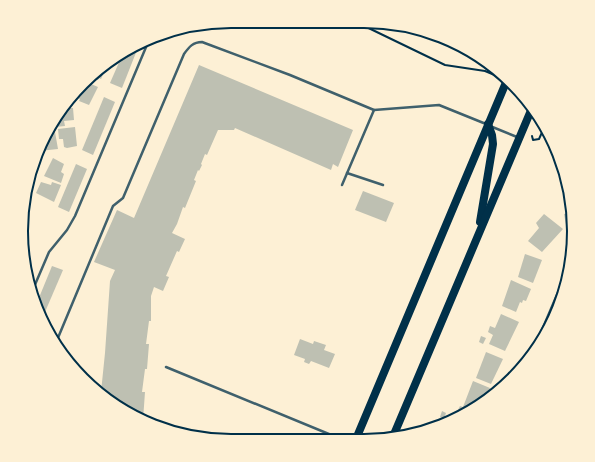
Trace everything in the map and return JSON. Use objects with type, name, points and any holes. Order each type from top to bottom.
[{"type":"main road","points":[[358,434],[505,84]]},
{"type":"main road","points":[[395,431],[530,113]]},
{"type":"main road","points":[[478,235],[493,144],[492,135],[488,124]]},
{"type":"lane","points":[[58,337],[113,206],[123,198],[184,54],[189,47],[196,42],[202,42],[290,75],[374,110],[439,105],[519,138]]},
{"type":"lane","points":[[35,284],[49,252],[67,230],[75,216],[145,47]]},
{"type":"lane","points":[[342,185],[374,110]]},
{"type":"lane","points":[[347,173],[383,185]]},
{"type":"lane","points":[[166,367],[329,434]]},
{"type":"path","points":[[368,28],[434,61],[452,67],[484,70],[493,74]]},
{"type":"path","points":[[534,131],[532,138],[533,140],[539,139],[542,133]]},
{"type":"building","points":[[137,51],[122,88],[110,83],[120,61]]},
{"type":"building","points":[[199,65],[353,130],[338,167],[333,164],[331,170],[235,128],[234,130],[218,130],[207,155],[205,154],[201,164],[202,165],[194,180],[196,181],[185,208],[183,207],[172,233],[185,239],[179,252],[177,251],[166,276],[169,277],[163,291],[154,287],[151,296],[151,321],[149,321],[146,344],[149,344],[147,369],[145,369],[142,392],[145,392],[143,414],[129,407],[101,388],[110,281],[115,270],[94,262],[117,210],[134,218]]},
{"type":"building","points":[[104,72],[101,79],[99,78],[98,80],[96,79]]},
{"type":"building","points":[[91,84],[98,87],[89,105],[79,101],[80,99],[78,98]]},
{"type":"building","points":[[104,97],[115,102],[93,155],[82,150]]},
{"type":"building","points":[[69,108],[73,108],[74,120],[64,121],[65,126],[56,127]]},
{"type":"building","points":[[75,127],[77,146],[67,148],[64,147],[63,139],[59,139],[58,129]]},
{"type":"building","points":[[53,132],[55,132],[58,149],[44,150],[49,141]]},
{"type":"building","points":[[53,158],[64,164],[61,172],[64,174],[61,183],[44,176]]},
{"type":"building","points":[[76,164],[87,169],[69,212],[58,207]]},
{"type":"building","points":[[41,182],[51,185],[52,182],[61,185],[54,202],[36,193]]},
{"type":"building","points":[[363,191],[394,203],[386,222],[355,210]]},
{"type":"building","points":[[544,214],[563,229],[542,252],[528,241],[539,228],[536,223]]},
{"type":"building","points":[[564,214],[566,214],[567,230]]},
{"type":"building","points":[[525,254],[542,260],[533,283],[518,277]]},
{"type":"building","points":[[52,266],[63,270],[45,313],[39,297]]},
{"type":"building","points":[[511,280],[531,289],[526,301],[523,300],[522,303],[520,302],[516,312],[502,306]]},
{"type":"building","points":[[501,314],[519,322],[505,351],[489,344],[493,335],[488,332],[490,326],[495,328]]},
{"type":"building","points":[[481,336],[486,338],[483,344],[479,342]]},
{"type":"building","points":[[300,339],[313,344],[314,341],[326,345],[324,350],[335,354],[329,368],[311,361],[309,364],[304,362],[305,359],[294,355]]},
{"type":"building","points":[[486,352],[503,359],[491,384],[476,378]]},
{"type":"building","points":[[473,381],[490,388],[489,391],[477,400],[457,411],[460,406],[463,407]]},
{"type":"building","points":[[442,411],[446,413],[444,418],[440,417]]}]
